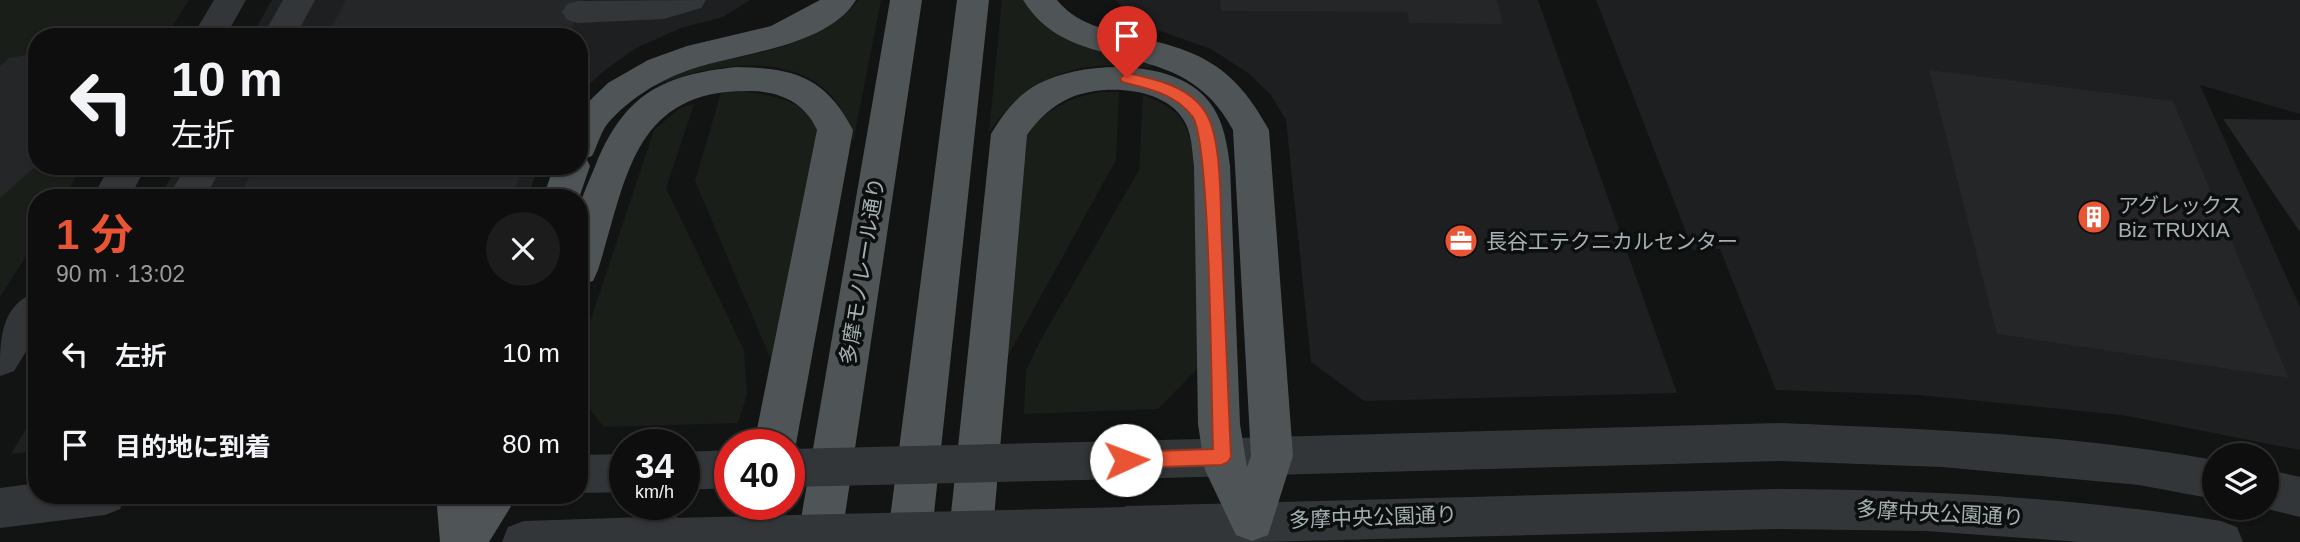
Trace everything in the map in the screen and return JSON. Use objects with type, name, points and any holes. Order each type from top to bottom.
[{"type":"main road","points":[[588,124],[629,86],[647,76],[687,58],[771,40],[806,23],[840,0]]},
{"type":"main road","name":"多摩モノレール通り","points":[[818,542],[906,0]]},
{"type":"main road","points":[[909,542],[973,0]]},
{"type":"main road","points":[[1039,0],[1057,20],[1098,40],[1167,56],[1198,69],[1226,89],[1243,111],[1251,130],[1272,456],[1252,521]]},
{"type":"main road","points":[[588,244],[617,159],[635,123],[657,103],[695,85],[734,78],[773,79],[803,91],[824,108],[835,130],[778,429]]},
{"type":"main road","points":[[970,542],[1009,134],[1021,115],[1037,99],[1077,83],[1127,78],[1156,84],[1180,96],[1199,114],[1207,131],[1212,188],[1222,457],[1252,521]]},
{"type":"main road","points":[[459,504],[463,542]]},
{"type":"main road","points":[[463,542],[490,504]]},
{"type":"main road","points":[[756,542],[761,520]]},
{"type":"street","points":[[213,28],[230,0]]},
{"type":"street","points":[[283,28],[299,0]]},
{"type":"street","points":[[578,12],[664,8],[690,0]]},
{"type":"street","points":[[0,359],[28,315]]},
{"type":"street","points":[[805,468],[1779,442],[1942,448],[2139,466],[2202,478]]},
{"type":"street","points":[[588,474],[609,473]]},
{"type":"street","points":[[2279,492],[2300,497]]},
{"type":"street","points":[[0,508],[32,504]]},
{"type":"street","name":"多摩中央公園通り","points":[[524,542],[1818,507],[1964,511],[2162,531],[2221,542]]},
{"type":"shaded area","points":[[0,0],[189,0],[172,28],[28,28],[28,175],[77,175],[69,189],[28,189],[28,253],[0,297]]},
{"type":"shaded area","points":[[272,0],[750,0],[723,17],[681,28],[636,48],[588,86],[588,28],[256,28]]},
{"type":"shaded area","points":[[859,0],[881,0],[853,143],[842,111],[824,88],[800,74],[771,67],[741,66],[678,77],[650,88],[694,67],[774,49],[797,41],[830,23]]},
{"type":"shaded area","points":[[1002,0],[1027,0],[1154,63],[1150,68],[1101,66],[1059,75],[1022,96],[989,132]]},
{"type":"shaded area","name":"長谷工テクニカルセンター","points":[[1115,0],[1538,0],[1677,393],[1364,401],[1311,362],[1286,120],[1271,95],[1248,73],[1211,49],[1143,25]]},
{"type":"shaded area","points":[[1596,0],[2300,0],[2300,114],[2200,85],[2300,307],[2300,450],[2279,446],[2279,443],[2264,443],[2122,415],[1918,395],[1776,390],[1720,249],[1693,250]]},
{"type":"shaded area","points":[[744,91],[791,102],[807,112],[813,119],[820,142],[772,362],[695,181],[721,93]]},
{"type":"shaded area","points":[[1101,92],[1119,92],[1116,160],[1004,363],[1026,136],[1041,119],[1059,106],[1079,97]]},
{"type":"shaded area","points":[[1143,95],[1165,105],[1179,116],[1188,132],[1194,155],[1198,368],[1158,409],[1024,414],[1026,370],[1139,170]]},
{"type":"shaded area","points":[[694,104],[666,188],[744,350],[747,395],[738,423],[604,427],[588,407],[588,328],[654,130],[680,108]]},
{"type":"shaded area","points":[[172,175],[536,175],[530,189],[164,189]]},
{"type":"shaded area","points":[[28,425],[28,452],[11,454]]},
{"type":"building","points":[[346,0],[582,0],[572,28],[331,28]]},
{"type":"building","points":[[1220,0],[1497,0],[1503,24],[1409,23],[1407,12],[1221,11]]},
{"type":"building","points":[[28,55],[28,173],[0,198],[0,66],[9,58]]},
{"type":"building","name":"アグレックス Biz TRUXIA","points":[[1929,70],[2173,101],[2289,378],[1997,334]]},
{"type":"building","points":[[2223,119],[2300,120],[2300,232]]},
{"type":"building","points":[[250,175],[520,175],[515,189],[243,189]]},
{"type":"place","name":"アグレックス Biz TRUXIA","points":[[2094,217]]},
{"type":"place","name":"長谷工テクニカルセンター","points":[[1461,241]]},
{"type":"route","points":[[1126,460],[1222,457],[1212,188],[1207,131],[1199,114],[1180,96],[1156,84],[1127,78]]}]
